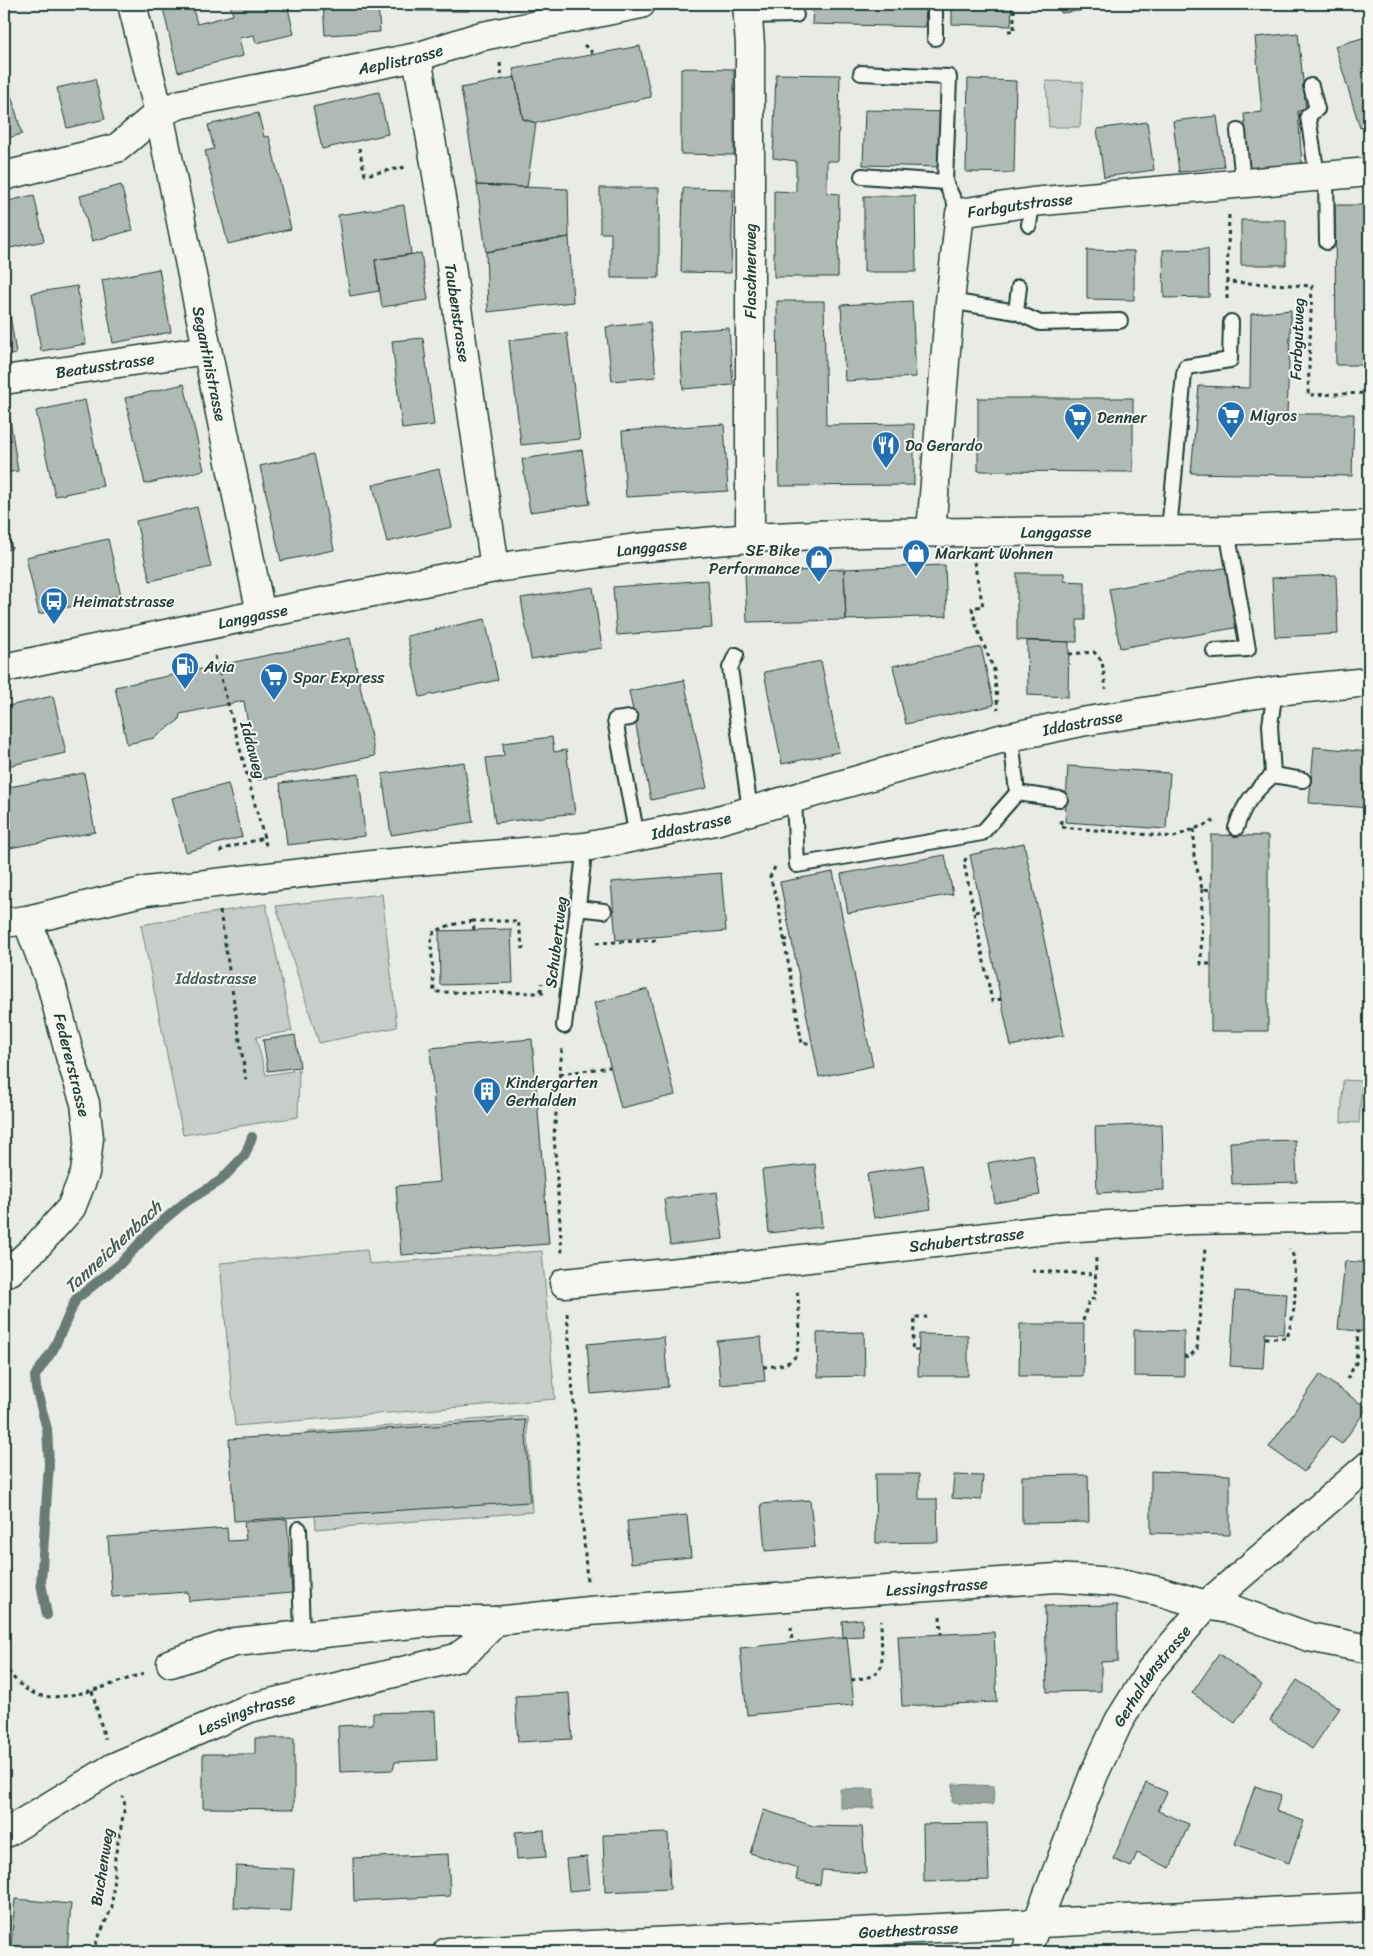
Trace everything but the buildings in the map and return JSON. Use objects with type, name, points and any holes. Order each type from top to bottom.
[{"type":"street","name":"Segantinistrasse","points":[[132,4],[159,113],[261,614]]},
{"type":"street","name":"Aeplistrasse","points":[[159,113],[181,104],[417,57],[478,37],[641,4]]},
{"type":"street","name":"Flaschnerweg","points":[[747,10],[750,45],[750,538]]},
{"type":"street","name":"Taubenstrasse","points":[[417,57],[442,204],[495,568]]},
{"type":"street","points":[[4,176],[117,148],[159,113]]},
{"type":"street","name":"Farbgutstrasse","points":[[931,531],[950,301],[960,212],[1030,214],[1237,183],[1369,172]]},
{"type":"street","name":"Beatusstrasse","points":[[4,380],[206,350]]},
{"type":"street","name":"Langgasse","points":[[4,668],[261,614],[495,568],[636,548],[750,538],[931,531],[1227,530],[1369,525]]},
{"type":"street","name":"Iddastrasse","points":[[16,922],[146,891],[390,863],[585,847],[715,821],[794,798],[1005,726],[1081,722],[1275,690],[1369,682]]},
{"type":"street","name":"Federerstrasse","points":[[4,1273],[10,1271],[36,1247],[71,1208],[85,1173],[89,1138],[85,1103],[71,1060],[52,987],[16,922]]},
{"type":"street","name":"Schubertstrasse","points":[[564,1282],[795,1260],[1032,1232],[1207,1220],[1369,1217]]},
{"type":"street","name":"Gerhaldenstrasse","points":[[1026,1952],[1094,1774],[1119,1721],[1151,1670],[1206,1605],[1369,1465]]},
{"type":"street","name":"Lessingstrasse","points":[[171,1664],[235,1642],[302,1635],[442,1622],[496,1621],[589,1611],[1056,1578],[1115,1582],[1158,1591],[1206,1605],[1234,1610],[1309,1638],[1344,1646],[1369,1649]]},
{"type":"street","name":"Lessingstrasse","points":[[4,1834],[114,1767],[250,1708],[456,1658],[469,1649],[496,1621]]},
{"type":"street","name":"Goethestrasse","points":[[448,1952],[1369,1907]]},
{"type":"lane","points":[[935,4],[935,38]]},
{"type":"lane","points":[[747,10],[796,15]]},
{"type":"lane","points":[[861,73],[949,77],[945,182],[960,212]]},
{"type":"lane","points":[[1311,86],[1317,109],[1308,116],[1321,176],[1327,242]]},
{"type":"lane","points":[[1237,183],[1238,131]]},
{"type":"lane","points":[[862,176],[945,182]]},
{"type":"lane","points":[[1016,312],[1019,287]]},
{"type":"lane","points":[[950,301],[1016,312],[1040,323],[1120,321]]},
{"type":"lane","points":[[1169,530],[1186,367],[1230,360],[1231,322]]},
{"type":"lane","points":[[1214,651],[1248,650],[1227,530]]},
{"type":"lane","points":[[736,655],[730,668],[750,810]]},
{"type":"lane","points":[[1236,828],[1241,812],[1250,797],[1273,774],[1270,725],[1275,690]]},
{"type":"lane","points":[[630,718],[615,720],[637,837]]},
{"type":"lane","points":[[1005,726],[1018,793]]},
{"type":"lane","points":[[1273,774],[1303,780]]},
{"type":"lane","points":[[1018,793],[1060,799]]},
{"type":"lane","points":[[794,798],[796,865],[982,833],[1018,793]]},
{"type":"lane","name":"Schubertweg","points":[[564,1026],[583,862]]},
{"type":"lane","points":[[577,908],[604,911]]},
{"type":"lane","points":[[299,1529],[302,1635]]},
{"type":"path","points":[[1008,31],[1014,31],[1014,4]]},
{"type":"path","points":[[586,48],[595,55]]},
{"type":"path","points":[[501,68],[502,80]]},
{"type":"path","points":[[359,148],[365,175],[412,166]]},
{"type":"path","name":"Farbgutweg","points":[[1237,183],[1227,282],[1312,286],[1308,395],[1369,393]]},
{"type":"path","points":[[967,531],[982,606],[972,608],[977,628],[994,670],[1005,726]]},
{"type":"path","points":[[1069,654],[1094,652],[1102,661],[1107,693]]},
{"type":"path","name":"Iddaweg","points":[[215,656],[267,850]]},
{"type":"path","points":[[1061,827],[1174,837],[1241,812]]},
{"type":"path","points":[[1194,829],[1194,856],[1202,889],[1201,964],[1211,964]]},
{"type":"path","points":[[982,833],[968,850],[964,863],[992,1001],[1001,999]]},
{"type":"path","points":[[796,865],[779,864],[772,869],[770,877],[778,903],[802,1044],[812,1042]]},
{"type":"path","points":[[1202,889],[1211,890]]},
{"type":"path","points":[[219,903],[246,1080]]},
{"type":"path","points":[[974,912],[982,911]]},
{"type":"path","points":[[473,921],[474,930]]},
{"type":"path","points":[[523,949],[518,921],[473,921],[450,925],[434,932],[431,941],[434,992],[567,994]]},
{"type":"path","points":[[573,939],[600,943],[660,940]]},
{"type":"path","points":[[784,940],[791,939]]},
{"type":"path","points":[[541,993],[542,983]]},
{"type":"path","points":[[560,1074],[610,1067]]},
{"type":"path","points":[[1184,1356],[1189,1357],[1197,1349],[1207,1220]]},
{"type":"path","points":[[1083,1321],[1089,1300],[1095,1298],[1097,1227]]},
{"type":"path","points":[[1265,1338],[1287,1338],[1297,1297],[1293,1255],[1283,1242]]},
{"type":"path","points":[[764,1367],[786,1363],[797,1352],[799,1305],[795,1260]]},
{"type":"path","points":[[1032,1270],[1095,1274]]},
{"type":"path","points":[[918,1350],[912,1350],[915,1317],[927,1317]]},
{"type":"path","points":[[1347,1379],[1356,1363],[1358,1331]]},
{"type":"path","points":[[582,1503],[587,1585]]},
{"type":"path","points":[[851,1680],[870,1678],[882,1665],[878,1590]]},
{"type":"path","points":[[791,1618],[792,1642]]},
{"type":"path","points":[[4,1664],[12,1678],[34,1694],[62,1696],[92,1691],[171,1664]]},
{"type":"path","points":[[92,1691],[106,1743]]},
{"type":"path","name":"Buchenweg","points":[[92,1952],[112,1907],[115,1857],[125,1806],[122,1791]]},
{"type":"green space","points":[[1046,81],[1083,82],[1080,127],[1049,127]]},
{"type":"green space","points":[[382,894],[397,1027],[319,1043],[276,906]]},
{"type":"green space","name":"Iddastrasse","points":[[266,904],[292,1031],[256,1037],[266,1075],[299,1070],[298,1117],[183,1135],[141,925]]},
{"type":"green space","points":[[1343,1080],[1362,1081],[1359,1123],[1341,1122]]},
{"type":"green space","points":[[367,1250],[369,1264],[542,1251],[555,1399],[235,1426],[220,1263]]},
{"type":"green space","points":[[527,1416],[532,1512],[316,1529],[308,1432]]},
{"type":"shaded area","points":[[953,1784],[994,1786],[993,1805],[952,1803]]},
{"type":"shaded area","points":[[840,1789],[874,1789],[874,1808],[840,1808]]},
{"type":"waterway","name":"Tanneichenbach","points":[[47,1615],[41,1583],[49,1464],[47,1429],[36,1388],[35,1376],[53,1350],[76,1299],[120,1264],[153,1229],[184,1203],[220,1181],[245,1155],[252,1137]]},
{"type":"place","name":"Migros","points":[[1231,439]]},
{"type":"place","name":"Denner","points":[[1078,441]]},
{"type":"place","name":"Da Gerardo","points":[[886,469]]},
{"type":"place","name":"Markant Wohnen","points":[[916,577]]},
{"type":"place","name":"SE Bike Performance","points":[[819,583]]},
{"type":"place","name":"Heimatstrasse","points":[[54,625]]},
{"type":"place","name":"Avia","points":[[185,690]]},
{"type":"place","name":"Spar Express","points":[[274,701]]},
{"type":"place","name":"Kindergarten Gerhalden","points":[[487,1115]]}]
